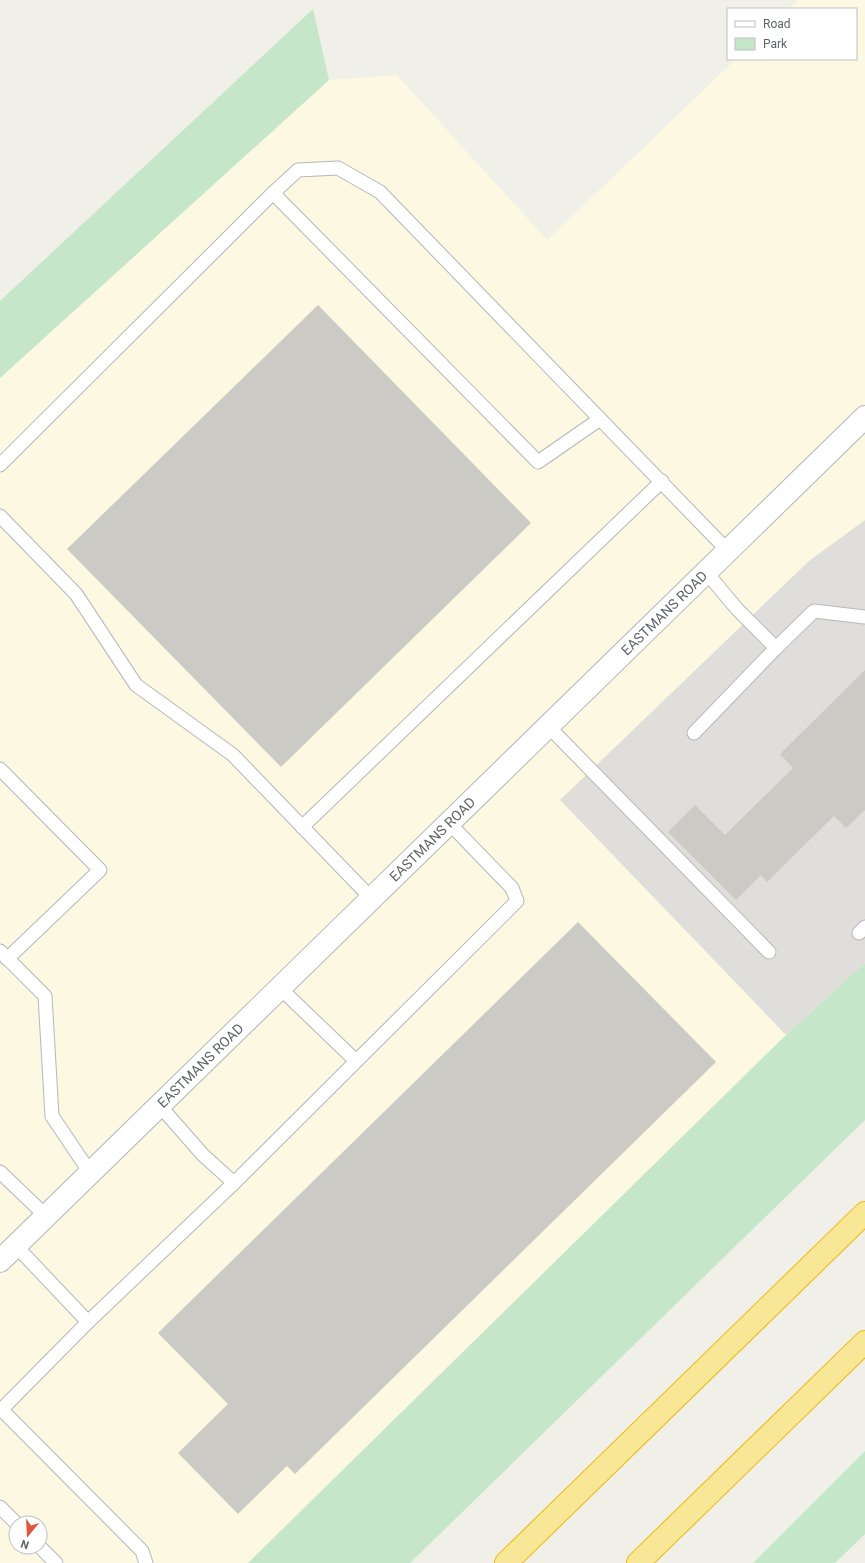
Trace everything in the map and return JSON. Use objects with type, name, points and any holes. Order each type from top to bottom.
[{"type":"highway","points":[[506,1563],[865,1213]]},
{"type":"highway","points":[[638,1563],[865,1342]]},
{"type":"street","name":"EASTMANS ROAD","points":[[0,1261],[91,1174],[865,417]]},
{"type":"lane","points":[[0,465],[273,193],[298,170],[338,168],[380,192],[662,481],[728,551]]},
{"type":"lane","points":[[273,193],[538,462],[600,419]]},
{"type":"lane","points":[[302,827],[662,481]]},
{"type":"lane","points":[[0,516],[76,594],[136,685],[233,756],[372,899]]},
{"type":"lane","points":[[706,572],[737,609],[776,648]]},
{"type":"lane","points":[[694,733],[776,648],[814,612],[865,617]]},
{"type":"lane","points":[[548,726],[769,952]]},
{"type":"lane","points":[[0,769],[100,870],[4,955],[45,996],[52,1116],[91,1174]]},
{"type":"lane","points":[[146,1563],[142,1551],[0,1410],[88,1322],[234,1183],[518,901],[512,888],[449,823]]},
{"type":"lane","points":[[280,988],[356,1061]]},
{"type":"lane","points":[[160,1106],[203,1155],[234,1183]]},
{"type":"lane","points":[[0,1172],[46,1216]]},
{"type":"lane","points":[[16,1246],[88,1322]]},
{"type":"lane","points":[[0,1507],[8,1515]]},
{"type":"lane","points":[[48,1555],[56,1563]]},
{"type":"shaded area","points":[[798,0],[865,0],[865,963],[786,1035],[248,1563],[0,1563],[0,378],[329,80],[397,75],[547,240],[735,60],[857,60],[857,8],[789,8]]},
{"type":"shaded area","points":[[865,520],[865,963],[786,1035],[560,800],[809,561]]},
{"type":"green space","points":[[313,9],[329,80],[0,378],[0,301]]},
{"type":"green space","points":[[865,963],[865,1120],[410,1563],[248,1563],[786,1035]]},
{"type":"green space","points":[[865,1451],[865,1534],[835,1563],[753,1563]]},
{"type":"building","points":[[318,305],[531,523],[281,767],[67,549]]},
{"type":"building","points":[[865,670],[865,810],[846,828],[834,816],[767,882],[761,875],[736,900],[668,832],[695,805],[725,835],[793,768],[780,754]]},
{"type":"building","points":[[578,922],[716,1062],[295,1474],[287,1466],[238,1514],[178,1453],[228,1404],[158,1333]]}]
